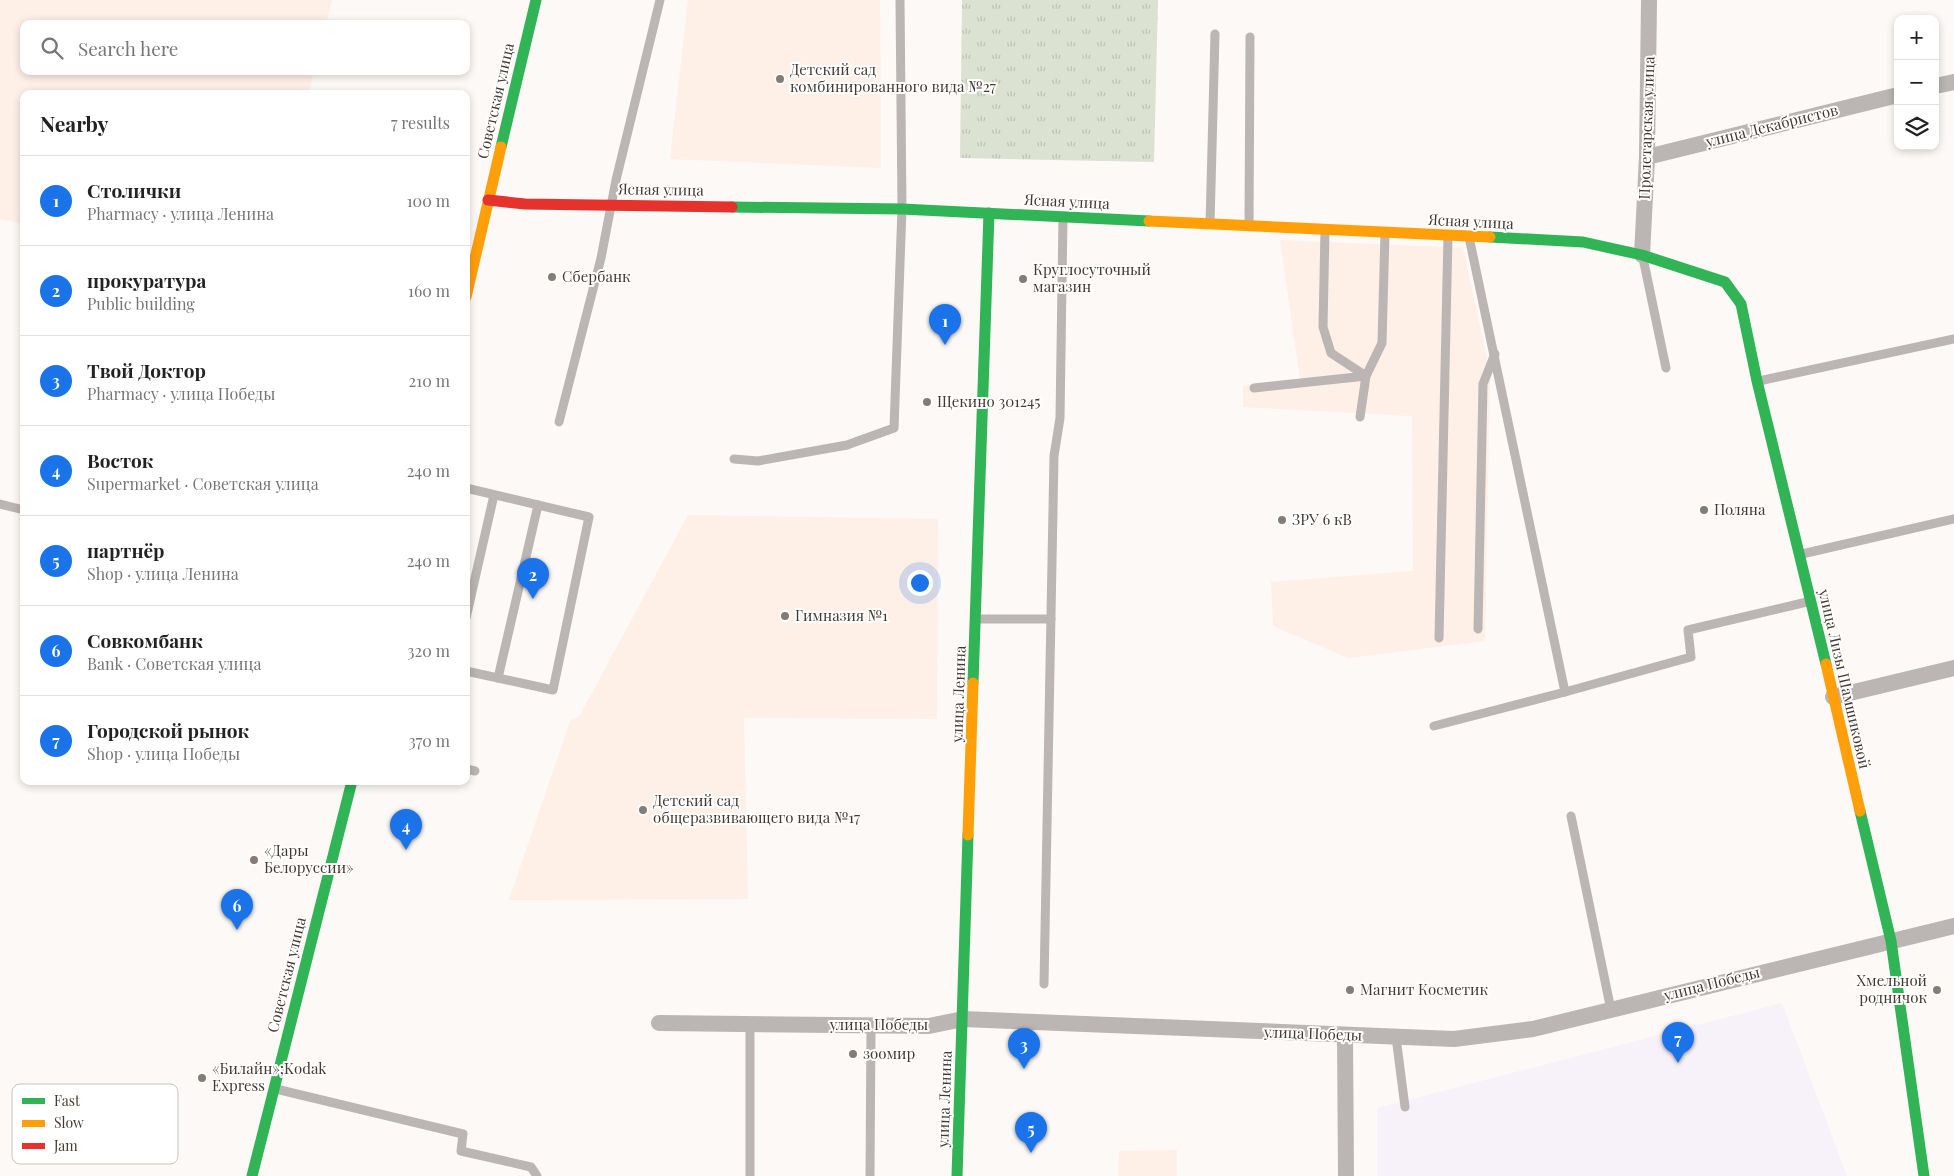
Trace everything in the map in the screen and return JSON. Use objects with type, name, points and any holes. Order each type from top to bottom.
[{"type":"street","name":"Советская улица","points":[[470,280],[536,0]]},
{"type":"street","name":"Пролетарская улица","points":[[1642,255],[1647,157],[1649,0]]},
{"type":"street","points":[[1939,85],[1954,82]]},
{"type":"street","name":"улица Декабристов","points":[[1647,157],[1894,97]]},
{"type":"street","name":"Ясная улица","points":[[488,200],[525,204],[902,209],[989,213],[1583,242],[1642,255]]},
{"type":"street","name":"улица Ленина","points":[[957,1176],[989,213]]},
{"type":"street","name":"улица Лизы Шамшиковой","points":[[1642,255],[1725,282],[1741,304],[1757,381],[1891,941],[1924,1176]]},
{"type":"street","points":[[1833,697],[1954,668]]},
{"type":"street","name":"Советская улица","points":[[252,1176],[351,785]]},
{"type":"street","name":"улица Победы","points":[[659,1023],[928,1026],[962,1019],[1454,1039],[1533,1029],[1954,926]]},
{"type":"street","points":[[1345,1036],[1346,1176]]},
{"type":"lane","points":[[558,422],[601,258],[616,180],[660,0]]},
{"type":"lane","points":[[734,460],[758,460],[847,445],[894,428],[902,209],[900,0]]},
{"type":"lane","points":[[1210,224],[1215,34]]},
{"type":"lane","points":[[1249,226],[1250,37]]},
{"type":"lane","points":[[1044,984],[1054,456],[1060,418],[1063,217]]},
{"type":"lane","points":[[1325,230],[1323,327],[1331,353],[1366,376]]},
{"type":"lane","points":[[1360,417],[1366,376],[1382,342],[1385,233]]},
{"type":"lane","points":[[1439,638],[1448,236]]},
{"type":"lane","points":[[1469,236],[1565,692]]},
{"type":"lane","points":[[1642,255],[1666,368]]},
{"type":"lane","points":[[1757,381],[1954,339]]},
{"type":"lane","points":[[1478,628],[1483,384],[1495,353]]},
{"type":"lane","points":[[1254,388],[1366,376]]},
{"type":"lane","points":[[470,489],[589,517],[553,690],[470,672]]},
{"type":"lane","points":[[470,600],[494,495]]},
{"type":"lane","points":[[0,504],[20,509]]},
{"type":"lane","points":[[498,678],[538,505]]},
{"type":"lane","points":[[1799,555],[1954,519]]},
{"type":"lane","points":[[1434,726],[1691,657],[1688,630],[1811,601]]},
{"type":"lane","points":[[976,619],[1052,619]]},
{"type":"lane","points":[[1571,816],[1610,1010]]},
{"type":"lane","points":[[750,1025],[750,1176]]},
{"type":"lane","points":[[870,1176],[871,1026]]},
{"type":"lane","points":[[1396,1037],[1405,1107]]},
{"type":"lane","points":[[274,1088],[463,1134],[461,1150],[530,1167],[537,1176]]},
{"type":"shaded area","points":[[0,0],[332,0],[327,20],[20,20],[20,75],[313,75],[309,90],[20,90],[20,223],[0,219]]},
{"type":"shaded area","name":"Детский сад комбинированного вида №27","points":[[688,0],[880,0],[881,168],[670,159]]},
{"type":"shaded area","points":[[1280,240],[1463,248],[1490,373],[1485,641],[1348,658],[1273,626],[1271,582],[1413,571],[1412,416],[1243,407],[1243,386],[1300,379]]},
{"type":"shaded area","name":"Гимназия №1","points":[[688,515],[938,519],[937,719],[744,718],[748,899],[509,900],[570,721],[579,717]]},
{"type":"shaded area","points":[[1782,1003],[1847,1176],[1377,1176],[1377,1108]]},
{"type":"shaded area","points":[[1177,1150],[1177,1176],[1118,1176],[1119,1151]]},
{"type":"green space","points":[[962,0],[1158,0],[1154,162],[960,158]]},
{"type":"traffic: fast","points":[[501,147],[536,0]]},
{"type":"traffic: fast","points":[[732,207],[902,209],[1149,221]]},
{"type":"traffic: fast","points":[[973,683],[989,213]]},
{"type":"traffic: fast","points":[[1490,237],[1583,242],[1642,255],[1725,282],[1741,304],[1757,381],[1826,664]]},
{"type":"traffic: fast","points":[[252,1176],[351,785]]},
{"type":"traffic: fast","points":[[1860,811],[1891,941],[1924,1176]]},
{"type":"traffic: fast","points":[[957,1176],[968,835]]},
{"type":"traffic: slow","points":[[470,280],[501,147]]},
{"type":"traffic: slow","points":[[1149,221],[1490,237]]},
{"type":"traffic: slow","points":[[1826,664],[1860,811]]},
{"type":"traffic: slow","points":[[968,835],[973,683]]},
{"type":"traffic: jam","points":[[488,200],[525,204],[732,207]]},
{"type":"place","name":"Детский сад комбинированного вида №27","points":[[780,79]]},
{"type":"place","name":"Сбербанк","points":[[552,277]]},
{"type":"place","name":"Круглосуточный магазин","points":[[1023,279]]},
{"type":"place","name":"Столички","points":[[945,345]]},
{"type":"place","name":"Щекино 301245","points":[[927,402]]},
{"type":"place","name":"Поляна","points":[[1704,510]]},
{"type":"place","name":"ЗРУ 6 кВ","points":[[1282,520]]},
{"type":"place","name":"прокуратура","points":[[533,599]]},
{"type":"place","name":"Гимназия №1","points":[[785,616]]},
{"type":"place","name":"Детский сад общеразвивающего вида №17","points":[[643,810]]},
{"type":"place","name":"Восток","points":[[406,850]]},
{"type":"place","name":"«Дары Белоруссии»","points":[[254,860]]},
{"type":"place","name":"Совкомбанк","points":[[237,930]]},
{"type":"place","name":"Магнит Косметик","points":[[1350,990]]},
{"type":"place","name":"Хмельной родничок","points":[[1937,990]]},
{"type":"place","name":"зоомир","points":[[853,1054]]},
{"type":"place","name":"Городской рынок","points":[[1678,1063]]},
{"type":"place","name":"Твой Доктор","points":[[1024,1069]]},
{"type":"place","name":"«Билайн»;Kodak Express","points":[[202,1078]]},
{"type":"place","name":"партнёр","points":[[1031,1153]]}]
